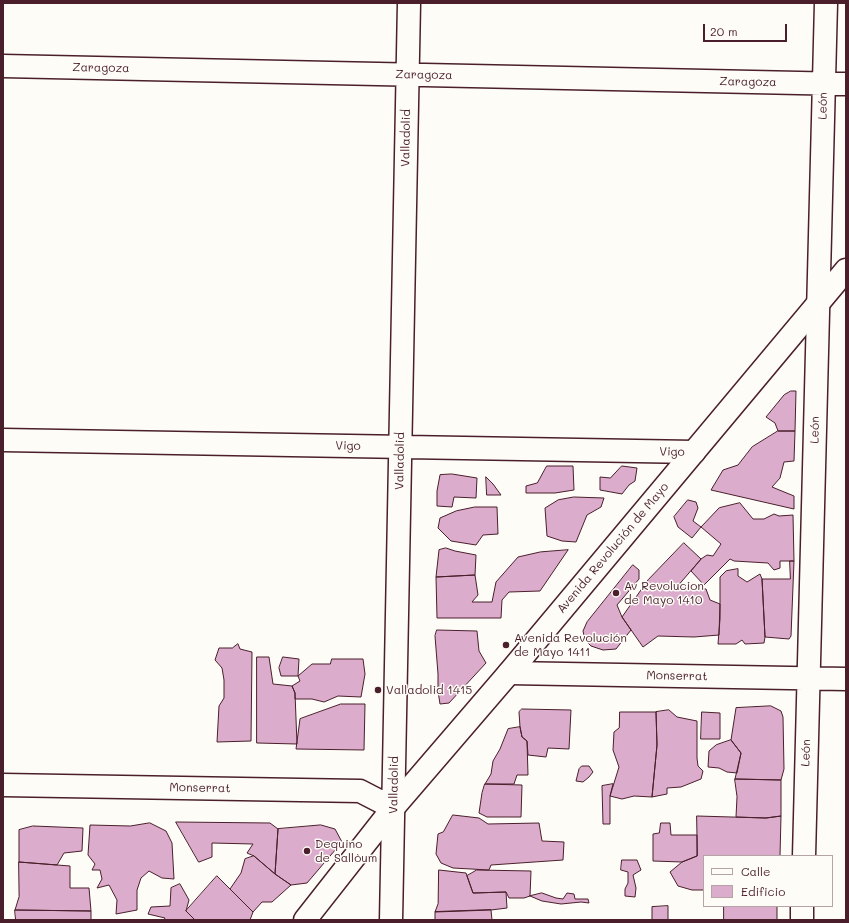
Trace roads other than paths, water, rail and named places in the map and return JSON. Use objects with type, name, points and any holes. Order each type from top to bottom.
[{"type":"street","name":"Valladolid","points":[[391,920],[409,3]]},
{"type":"street","name":"León","points":[[804,855],[826,3]]},
{"type":"street","name":"Zaragoza","points":[[3,66],[846,84]]},
{"type":"street","name":"Avenida Revolución de Mayo","points":[[305,920],[394,808],[509,673],[846,270]]},
{"type":"street","name":"Vigo","points":[[3,440],[694,452]]},
{"type":"street","name":"Monserrat","points":[[509,673],[846,679]]},
{"type":"street","name":"Monserrat","points":[[3,785],[360,791],[394,808]]},
{"type":"street","points":[[802,907],[802,920]]},
{"type":"place","name":"Av Revolucion de Mayo 1410","points":[[616,593]]},
{"type":"place","name":"Avenida Revolución de Mayo 1411","points":[[506,645]]},
{"type":"place","name":"Valladolid 1415","points":[[378,690]]},
{"type":"place","name":"Dequino de Sallòum","points":[[307,851]]}]
